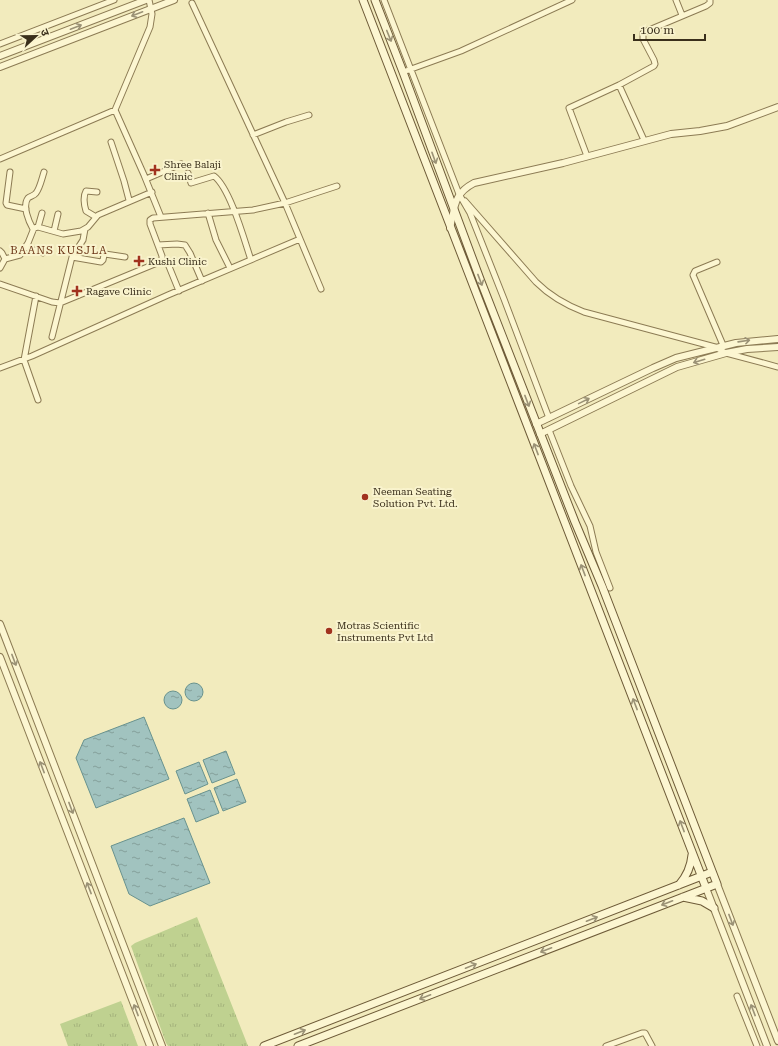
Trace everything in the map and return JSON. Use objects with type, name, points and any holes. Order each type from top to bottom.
[{"type":"main road","points":[[363,0],[450,229],[458,246],[706,888]]},
{"type":"main road","points":[[298,1046],[717,884],[602,586],[536,424],[466,243],[377,1]]},
{"type":"main road","points":[[458,246],[466,243]]},
{"type":"main road","points":[[591,591],[602,586]]},
{"type":"main road","points":[[679,885],[684,879],[692,861],[692,851]]},
{"type":"main road","points":[[264,1046],[712,872]]},
{"type":"main road","points":[[683,897],[702,901],[714,908]]},
{"type":"street","points":[[0,44],[114,0]]},
{"type":"street","points":[[0,56],[146,0]]},
{"type":"street","points":[[0,159],[114,110],[150,27],[152,8],[149,0]]},
{"type":"street","points":[[0,67],[174,0]]},
{"type":"street","points":[[384,0],[459,194],[470,213],[499,285],[549,418]]},
{"type":"street","points":[[403,72],[461,51],[572,0]]},
{"type":"street","points":[[676,0],[682,15]]},
{"type":"street","points":[[587,156],[568,109],[619,85],[655,64],[643,39],[643,33],[706,6],[710,3],[710,0]]},
{"type":"street","points":[[192,3],[285,203],[321,289]]},
{"type":"street","points":[[619,85],[644,140]]},
{"type":"street","points":[[450,229],[455,201],[459,194],[469,186],[483,180],[562,163],[671,134],[727,126],[778,107]]},
{"type":"street","points":[[114,110],[152,192],[161,217]]},
{"type":"street","points":[[253,135],[309,115]]},
{"type":"street","points":[[111,142],[129,200]]},
{"type":"street","points":[[146,179],[181,164]]},
{"type":"street","points":[[10,172],[6,203],[7,205],[26,209]]},
{"type":"street","points":[[44,172],[37,192],[28,199],[26,209],[28,219],[36,228],[63,234],[85,229]]},
{"type":"street","points":[[188,173],[191,183],[214,176],[218,180],[235,211],[251,260]]},
{"type":"street","points":[[179,291],[168,264],[166,261],[163,261],[150,221],[153,218],[253,210],[285,203],[337,186]]},
{"type":"street","points":[[96,217],[86,211],[84,199],[86,191],[97,192]]},
{"type":"street","points":[[52,337],[72,257],[83,240],[85,229],[96,217],[129,200],[152,192]]},
{"type":"street","points":[[459,194],[536,282],[546,292],[566,305],[584,312],[715,347],[726,353],[778,367]]},
{"type":"street","points":[[0,268],[5,259],[19,256],[28,243],[42,213]]},
{"type":"street","points":[[208,213],[216,240],[230,268]]},
{"type":"street","points":[[54,231],[58,214]]},
{"type":"street","points":[[0,368],[24,360],[230,268],[300,239]]},
{"type":"street","points":[[158,245],[176,244],[185,246],[190,253],[202,281]]},
{"type":"street","points":[[24,247],[43,253]]},
{"type":"street","points":[[0,252],[5,259]]},
{"type":"street","points":[[72,257],[101,262],[105,254],[125,257]]},
{"type":"street","points":[[0,284],[52,302],[60,303],[163,261]]},
{"type":"street","points":[[717,262],[695,271],[693,275],[723,345]]},
{"type":"street","points":[[36,296],[24,360],[38,400]]},
{"type":"street","points":[[536,424],[664,362],[723,345],[752,340],[778,339]]},
{"type":"street","points":[[540,434],[677,367],[726,353],[747,349],[778,347]]},
{"type":"street","points":[[549,430],[571,486],[590,526],[596,552],[610,588]]},
{"type":"street","points":[[0,624],[162,1046]]},
{"type":"street","points":[[0,657],[150,1046]]},
{"type":"street","points":[[717,884],[778,1041]]},
{"type":"street","points":[[706,888],[767,1046]]},
{"type":"street","points":[[737,996],[757,1046]]},
{"type":"street","points":[[606,1046],[642,1033],[645,1033],[652,1046]]},
{"type":"green space","points":[[197,917],[248,1046],[168,1046],[166,1043],[131,946]]},
{"type":"green space","points":[[121,1001],[138,1046],[68,1046],[60,1024]]},
{"type":"water","points":[[194,683],[200,686],[203,692],[200,698],[194,701],[188,698],[185,692],[188,686]]},
{"type":"water","points":[[173,691],[179,694],[182,700],[179,706],[173,709],[167,706],[164,700],[167,694]]},
{"type":"water","points":[[144,717],[169,779],[96,808],[76,758],[84,740]]},
{"type":"water","points":[[226,751],[235,774],[212,783],[203,760]]},
{"type":"water","points":[[199,762],[208,784],[185,794],[176,771]]},
{"type":"water","points":[[237,779],[246,802],[223,811],[214,788]]},
{"type":"water","points":[[210,790],[219,813],[196,822],[187,799]]},
{"type":"water","points":[[184,818],[210,883],[150,906],[129,894],[111,846]]},
{"type":"place","name":"Shree Balaji Clinic","points":[[155,170]]},
{"type":"place","name":"Kushi Clinic","points":[[139,261]]},
{"type":"place","name":"Ragave Clinic","points":[[77,291]]},
{"type":"place","name":"Neeman Seating Solution Pvt. Ltd.","points":[[365,497]]},
{"type":"place","name":"Motras Scientific Instruments Pvt Ltd","points":[[329,631]]},
{"type":"district","name":"BAANS KUSJLA","points":[[59,250]]}]
